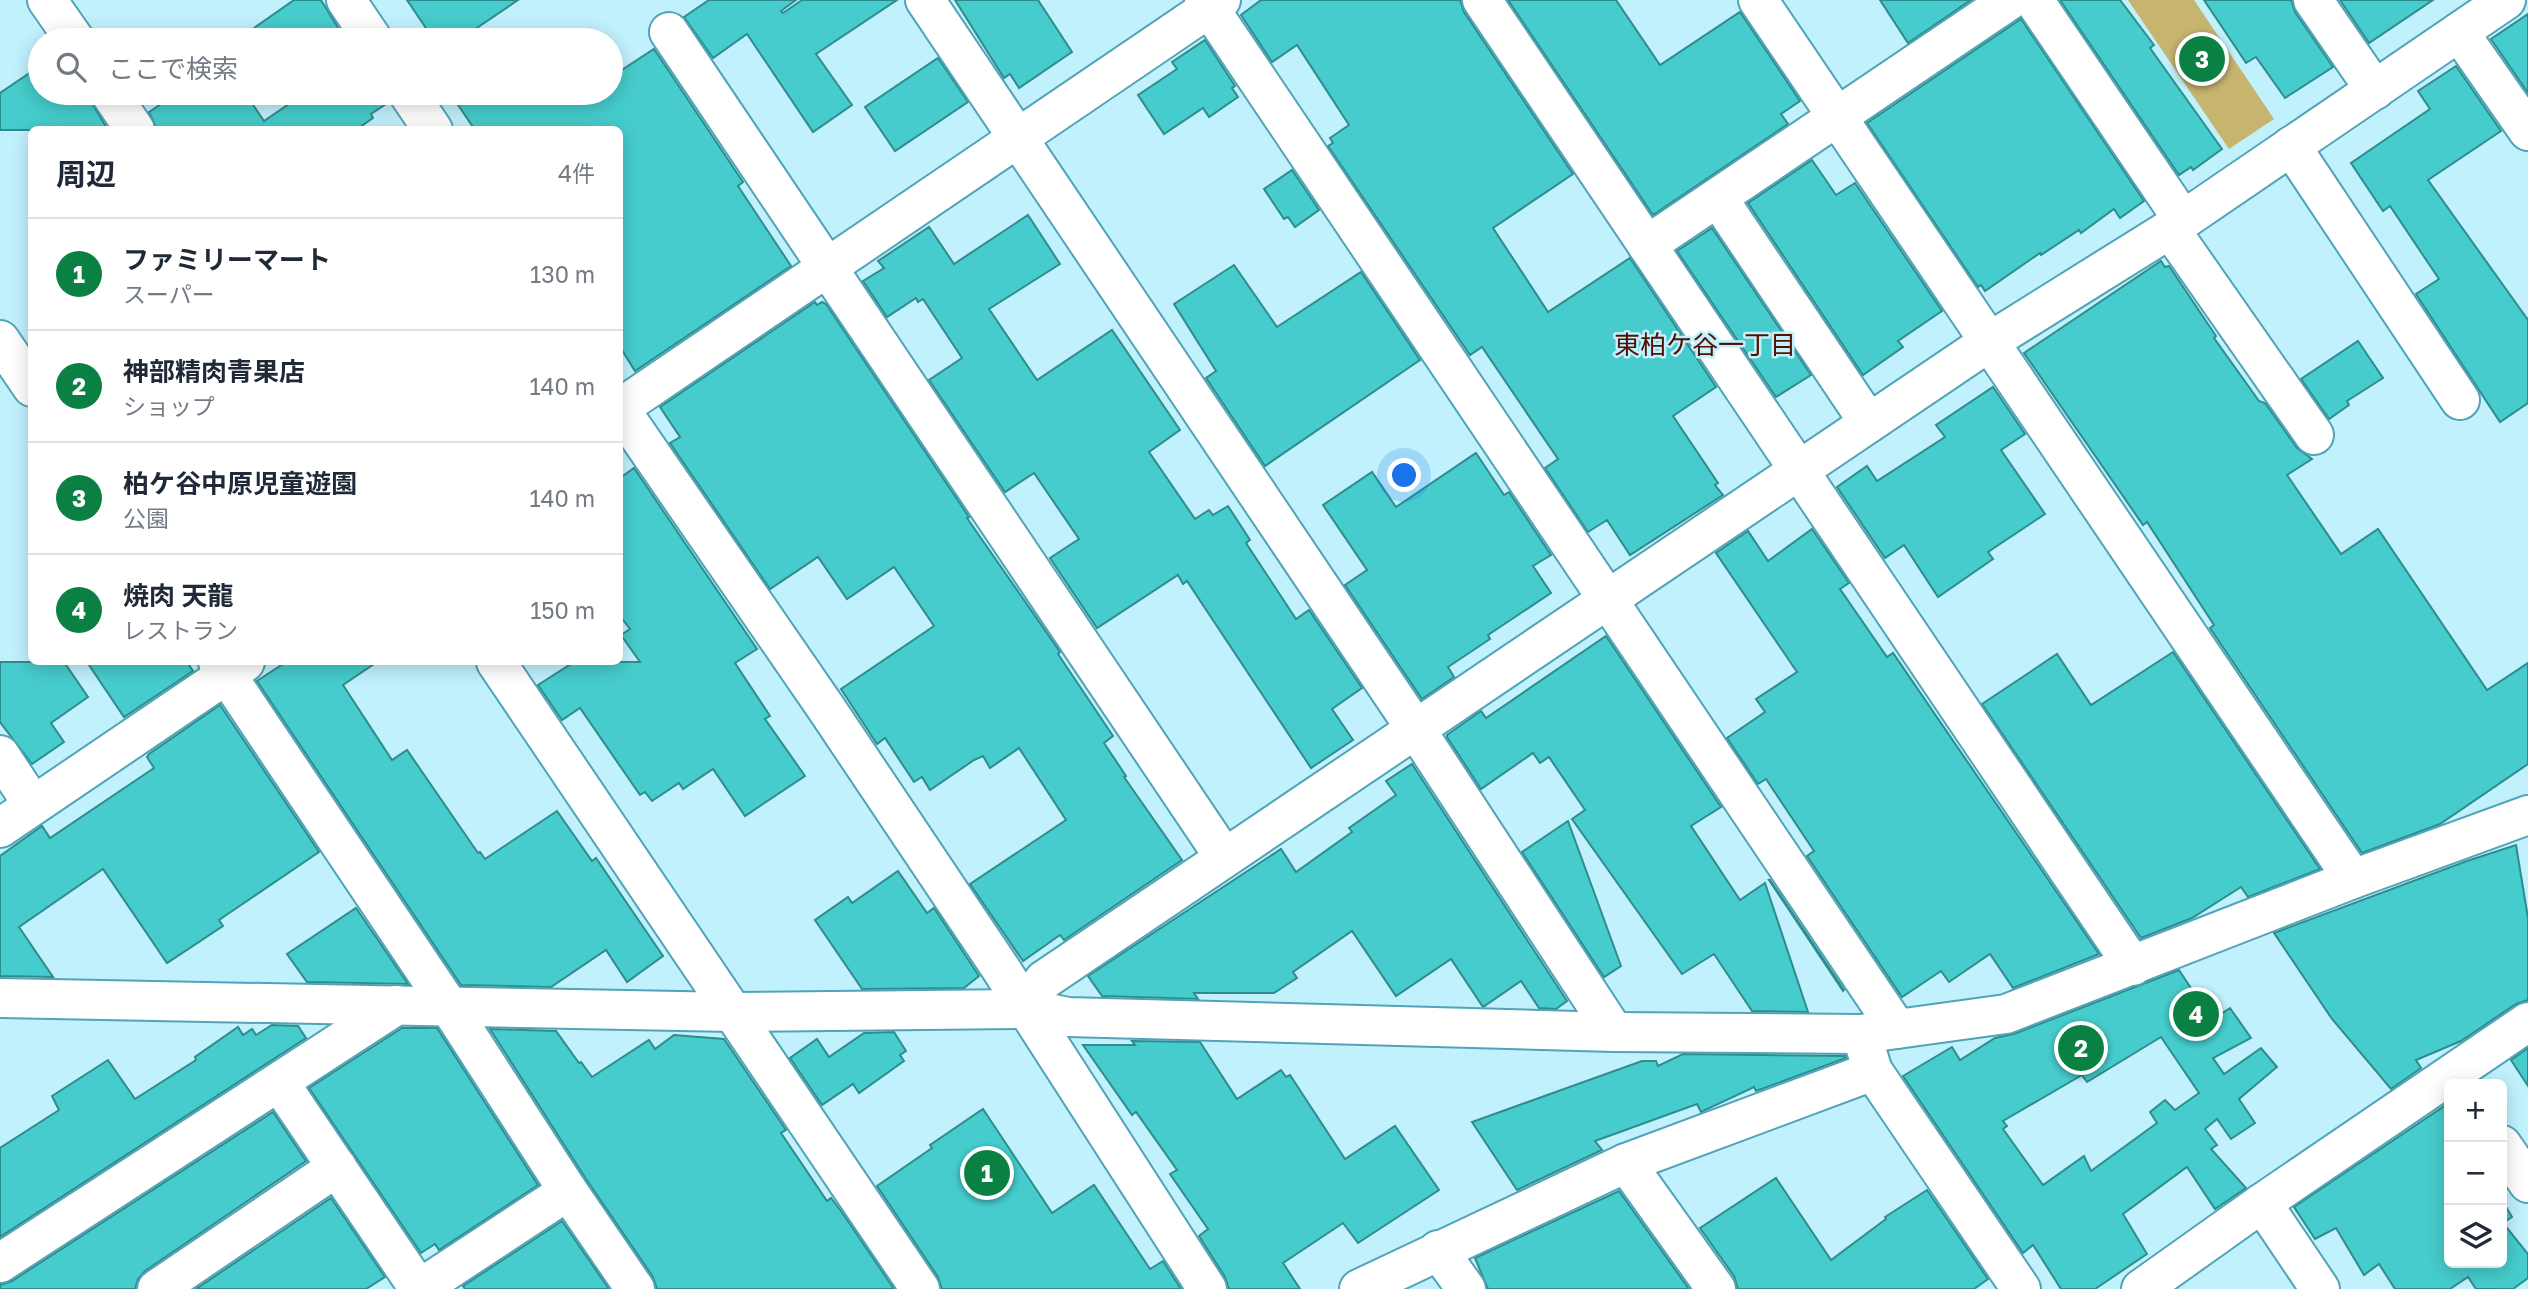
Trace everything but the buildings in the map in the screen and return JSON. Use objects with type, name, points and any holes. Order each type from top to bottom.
[{"type":"street","points":[[47,0],[67,28]]},
{"type":"street","points":[[346,0],[365,28]]},
{"type":"street","points":[[925,0],[1415,728],[1614,1032]]},
{"type":"street","points":[[1482,0],[2133,966]]},
{"type":"street","points":[[1758,0],[2353,879]]},
{"type":"street","points":[[1647,245],[2010,0]]},
{"type":"street","points":[[2034,0],[2314,435]]},
{"type":"street","points":[[2313,0],[2375,90]]},
{"type":"street","points":[[1028,1009],[1033,994],[1044,980],[1224,857],[1989,342],[2177,224],[2506,0]]},
{"type":"street","points":[[623,407],[1211,3],[1607,598],[1879,1031],[1873,1071],[2021,1289]]},
{"type":"street","points":[[669,32],[1224,857]]},
{"type":"street","points":[[2459,32],[2528,131]]},
{"type":"street","points":[[118,105],[132,126]]},
{"type":"street","points":[[416,105],[430,126]]},
{"type":"street","points":[[2291,146],[2460,400]]},
{"type":"street","points":[[1718,198],[1869,423]]},
{"type":"street","points":[[0,340],[28,381]]},
{"type":"street","points":[[623,413],[826,708],[1028,1009],[1207,1289]]},
{"type":"street","points":[[498,665],[920,1289]]},
{"type":"street","points":[[0,828],[230,666],[568,1191],[635,1289]]},
{"type":"street","points":[[0,755],[33,805]]},
{"type":"street","points":[[0,998],[733,1012],[1028,1009],[1068,1017],[1614,1032],[1879,1031],[2006,1014],[2353,879],[2528,815]]},
{"type":"street","points":[[0,1263],[397,1005]]},
{"type":"street","points":[[2457,1079],[2528,1022]]},
{"type":"street","points":[[1359,1289],[1626,1163],[1873,1071]]},
{"type":"street","points":[[279,1082],[419,1289],[568,1191]]},
{"type":"street","points":[[2141,1289],[2262,1203],[2444,1087]]},
{"type":"street","points":[[2507,1152],[2528,1183]]},
{"type":"street","points":[[1626,1163],[1716,1289]]},
{"type":"street","points":[[157,1289],[337,1167]]},
{"type":"street","points":[[2262,1203],[2320,1289]]},
{"type":"street","points":[[1438,1250],[1465,1289]]},
{"type":"shaded area","points":[[2128,0],[2194,0],[2274,119],[2229,149]]},
{"type":"place","name":"柏ケ谷中原児童遊園","points":[[2202,59]]},
{"type":"place","name":"焼肉 天龍","points":[[2196,1014]]},
{"type":"place","name":"神部精肉青果店","points":[[2081,1048]]},
{"type":"place","name":"ファミリーマート","points":[[987,1173]]},
{"type":"district","name":"東柏ケ谷一丁目","points":[[1705,344]]}]
